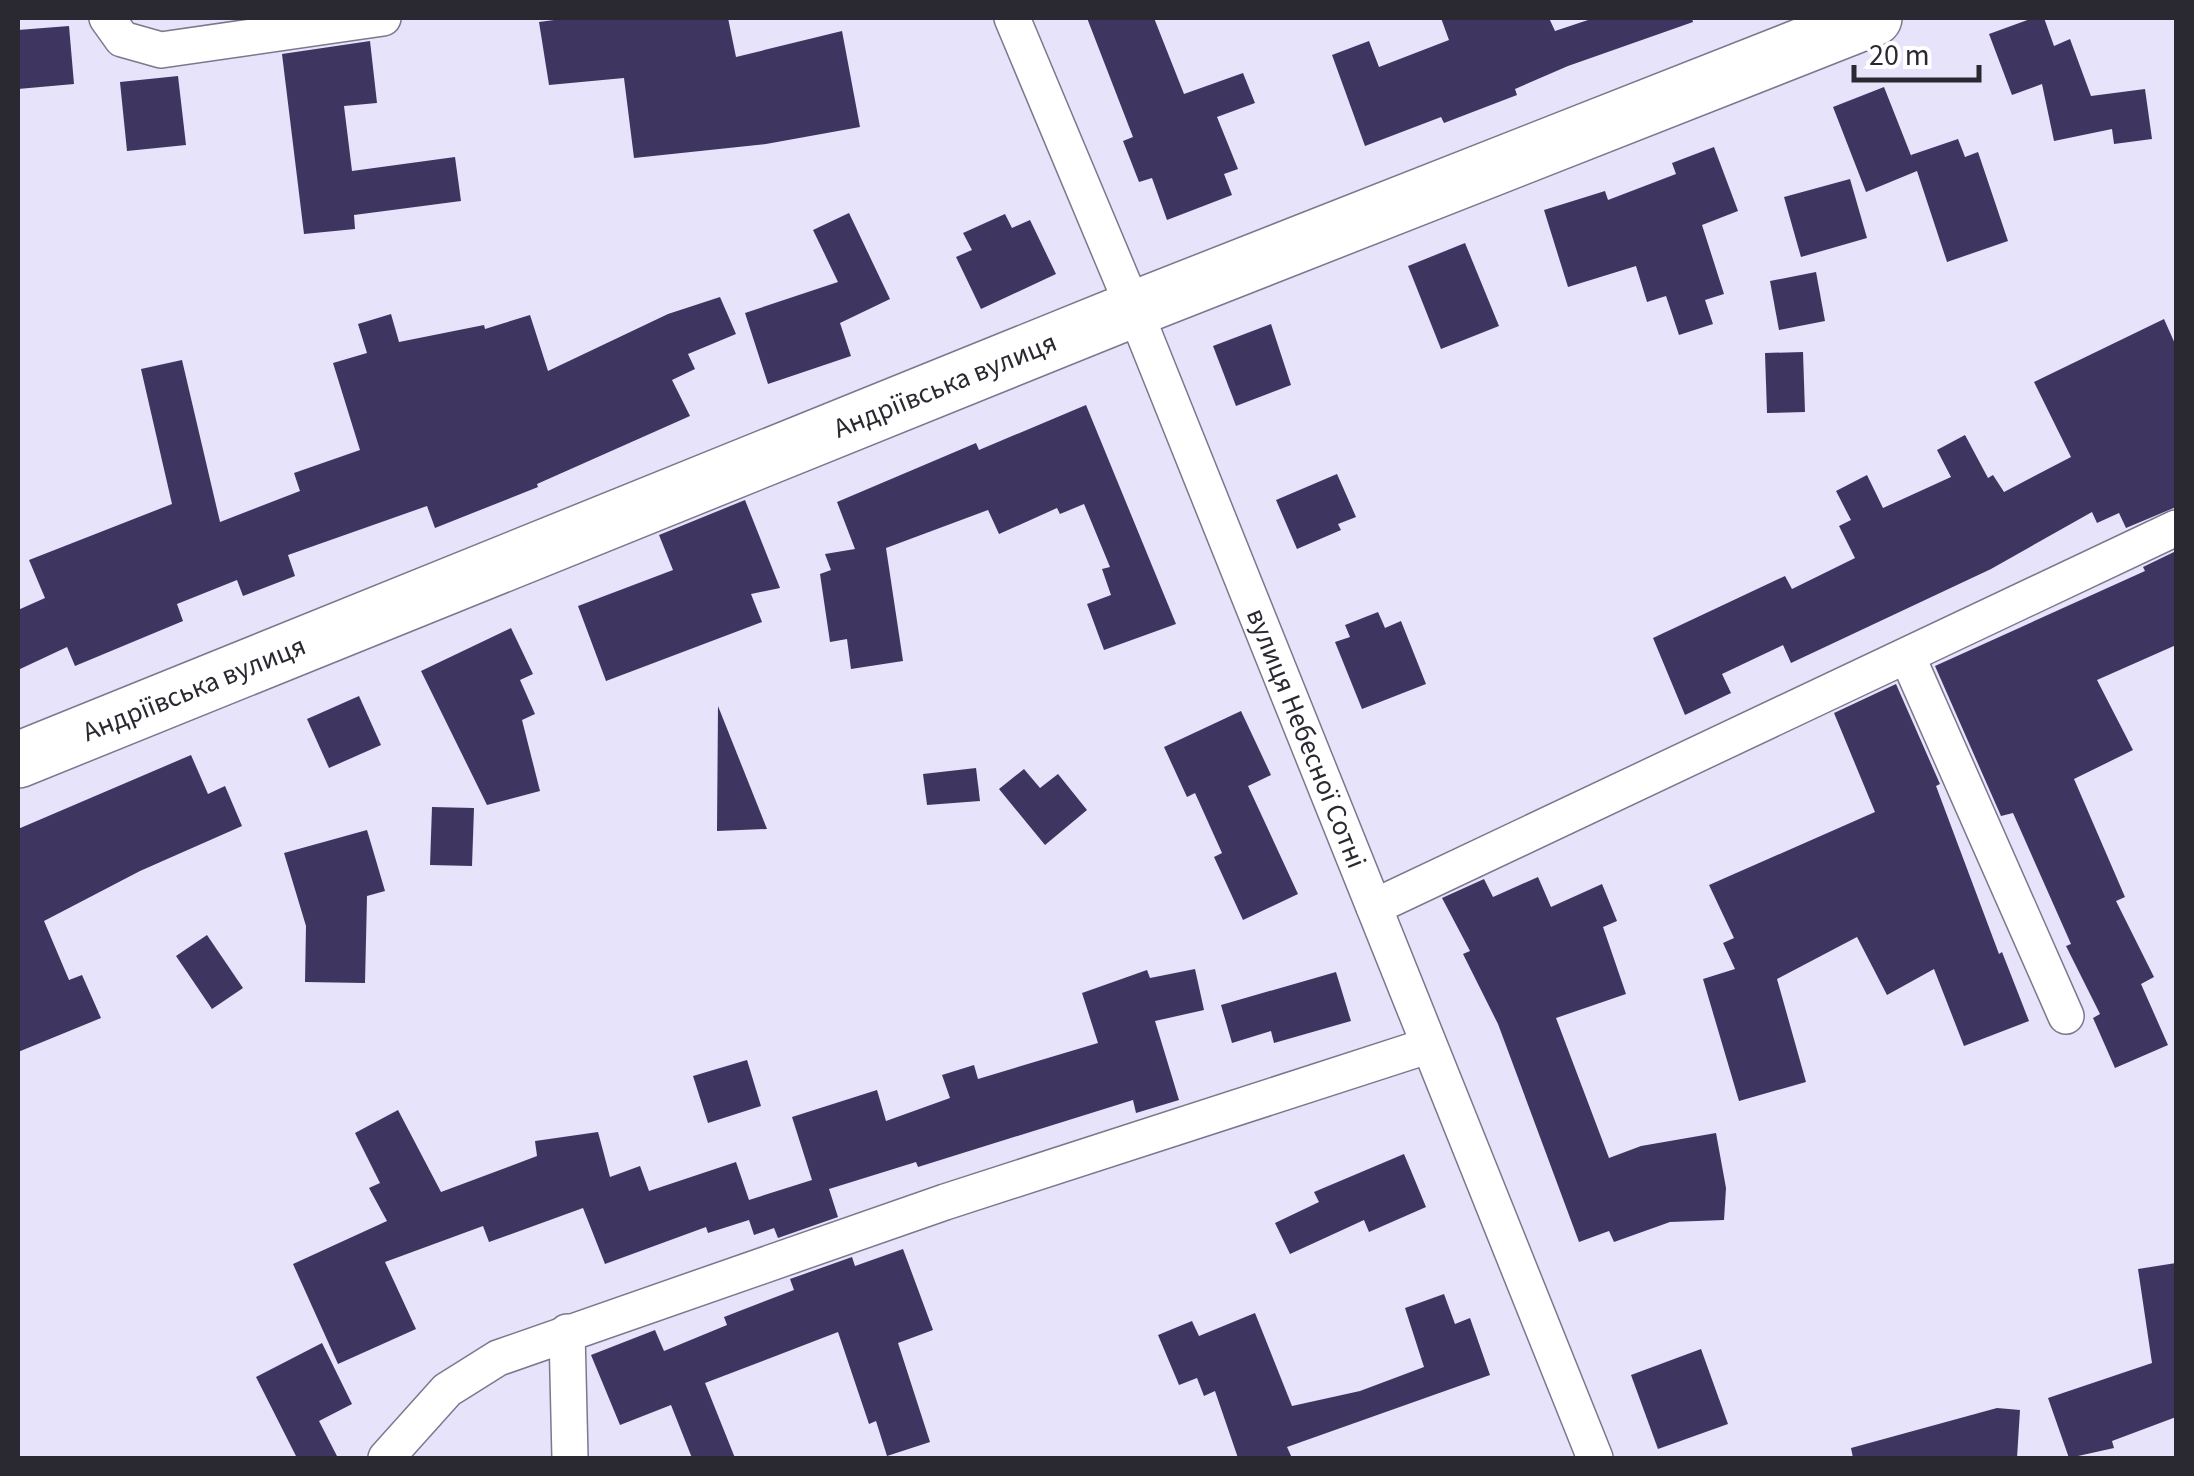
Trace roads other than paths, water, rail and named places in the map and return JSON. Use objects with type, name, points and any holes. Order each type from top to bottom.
[{"type":"main road","name":"Андріївська вулиця","points":[[18,760],[1134,310],[1874,18]]},
{"type":"street","points":[[107,18],[122,39],[162,50],[383,18]]},
{"type":"street","name":"вулиця Небесної Сотні","points":[[1012,18],[1134,310],[1595,1458]]},
{"type":"street","points":[[1374,907],[1908,658],[2176,528]]},
{"type":"street","points":[[1908,658],[2066,1016]]},
{"type":"street","points":[[386,1458],[447,1390],[498,1358],[1427,1046]]},
{"type":"street","points":[[567,1332],[570,1458]]}]
